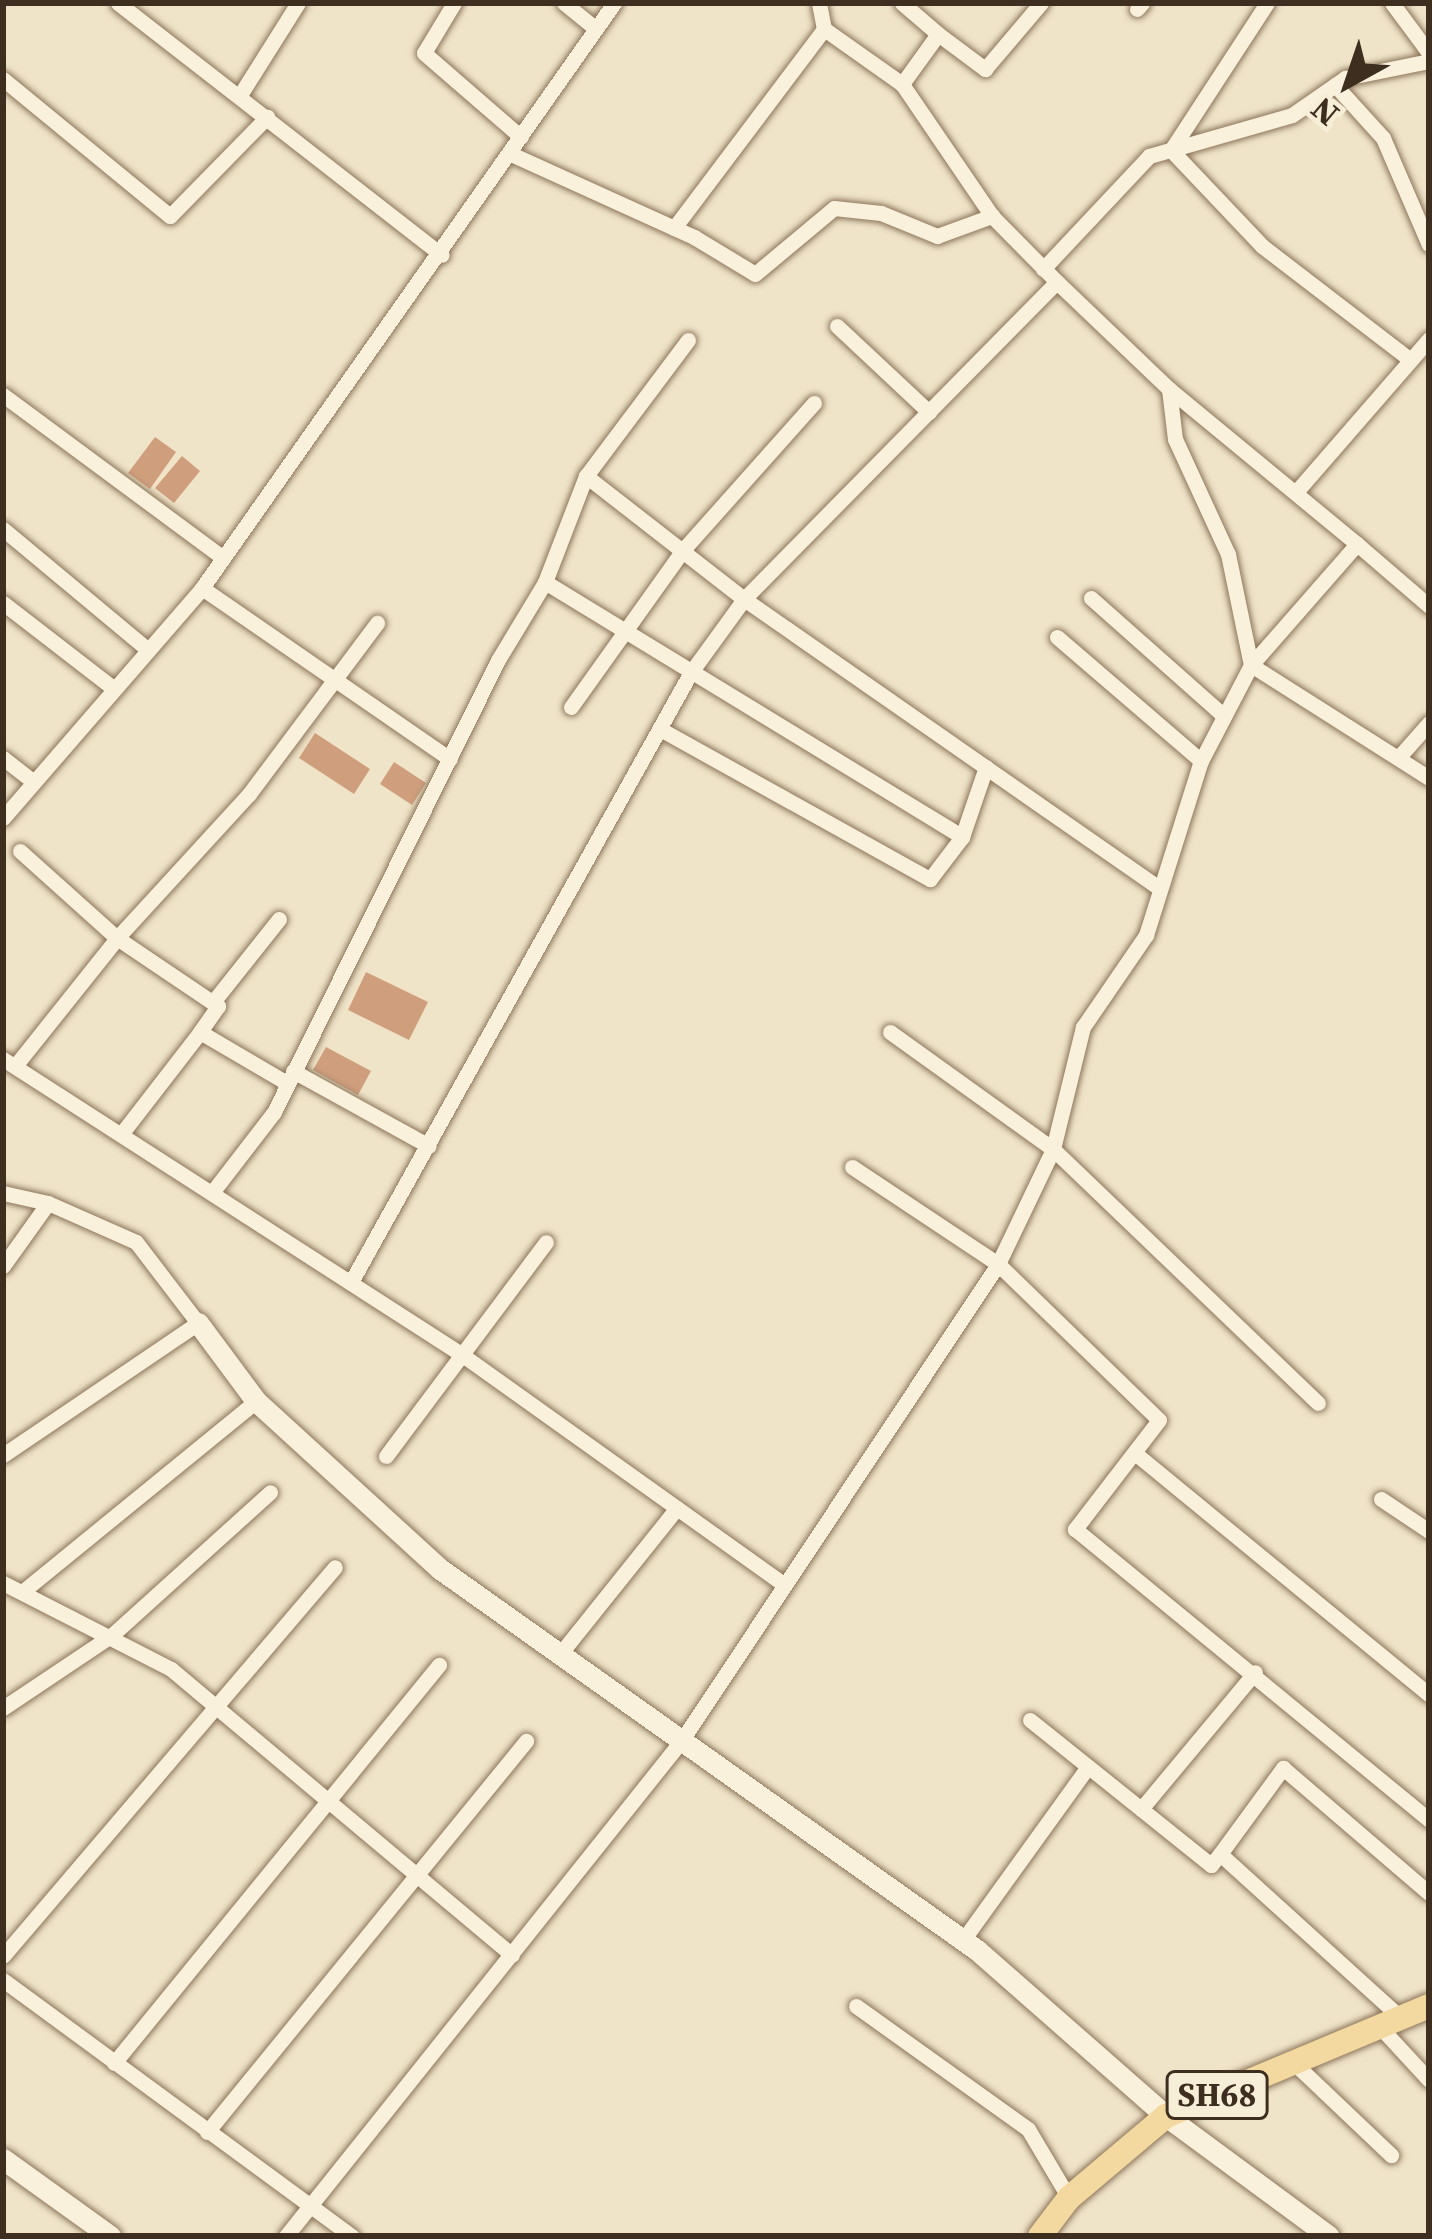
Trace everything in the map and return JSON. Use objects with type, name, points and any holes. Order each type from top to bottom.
[{"type":"main road","name":"SH68","points":[[1040,2236],[1069,2198],[1166,2116],[1429,2006]]},
{"type":"street","points":[[118,3],[442,255]]},
{"type":"street","points":[[454,3],[424,53],[521,137]]},
{"type":"street","points":[[564,3],[594,27]]},
{"type":"street","points":[[3,818],[31,780],[202,588],[442,255],[614,3]]},
{"type":"street","points":[[819,3],[824,29],[902,84],[992,216],[1057,282],[1168,389],[1429,606]]},
{"type":"street","points":[[902,3],[985,69],[1041,3]]},
{"type":"street","points":[[1171,150],[1267,3]]},
{"type":"street","points":[[1043,268],[1149,156],[1292,115],[1336,85],[1429,57],[1392,3]]},
{"type":"street","points":[[240,95],[296,4]]},
{"type":"street","points":[[674,228],[824,29]]},
{"type":"street","points":[[902,84],[938,34]]},
{"type":"street","points":[[3,79],[170,216],[267,117]]},
{"type":"street","points":[[1336,85],[1383,138],[1429,245]]},
{"type":"street","points":[[1171,150],[1262,246],[1409,359]]},
{"type":"street","points":[[511,154],[674,228],[755,274],[834,208],[881,213],[938,236],[992,216]]},
{"type":"street","points":[[351,1282],[691,672],[744,599],[1057,282]]},
{"type":"street","points":[[837,326],[928,412]]},
{"type":"street","points":[[1296,492],[1429,339]]},
{"type":"street","points":[[214,1190],[290,1077],[545,582],[586,476],[688,340]]},
{"type":"street","points":[[1168,389],[1175,439],[1228,554],[1251,664],[1429,778]]},
{"type":"street","points":[[3,395],[223,558]]},
{"type":"street","points":[[571,707],[683,550],[814,403]]},
{"type":"street","points":[[586,476],[744,599],[1159,888]]},
{"type":"street","points":[[3,529],[147,649]]},
{"type":"street","points":[[286,2236],[682,1740],[998,1264],[1053,1149],[1083,1027],[1146,935],[1201,761],[1251,664],[1357,544]]},
{"type":"street","points":[[545,582],[962,837]]},
{"type":"street","points":[[202,588],[335,685],[450,759]]},
{"type":"street","points":[[1091,598],[1225,716]]},
{"type":"street","points":[[3,603],[113,688]]},
{"type":"street","points":[[377,623],[335,685],[9,1062],[214,1190],[466,1358],[782,1583]]},
{"type":"street","points":[[1057,637],[1201,761]]},
{"type":"street","points":[[1398,758],[1429,723]]},
{"type":"street","points":[[660,729],[930,879],[962,837],[986,766]]},
{"type":"street","points":[[3,758],[31,780]]},
{"type":"street","points":[[20,851],[117,938],[218,1006],[122,1133]]},
{"type":"street","points":[[213,1002],[279,919]]},
{"type":"street","points":[[200,1031],[429,1146]]},
{"type":"street","points":[[890,1032],[1053,1149],[1318,1403]]},
{"type":"street","points":[[852,1167],[998,1264],[1159,1420],[1075,1529],[1255,1672],[1429,1820]]},
{"type":"street","points":[[3,1193],[48,1203],[146,1249],[256,1401],[440,1569],[963,1940],[1166,2116],[1329,2236]]},
{"type":"street","points":[[3,1266],[48,1203]]},
{"type":"street","points":[[386,1456],[466,1358],[546,1242]]},
{"type":"street","points":[[3,1455],[198,1323]]},
{"type":"street","points":[[22,1592],[256,1401]]},
{"type":"street","points":[[1136,1454],[1429,1694]]},
{"type":"street","points":[[3,1708],[112,1634],[270,1492]]},
{"type":"street","points":[[1381,1499],[1429,1531]]},
{"type":"street","points":[[560,1654],[677,1508]]},
{"type":"street","points":[[3,1956],[212,1704],[335,1567]]},
{"type":"street","points":[[3,1582],[112,1634],[212,1704],[512,1955]]},
{"type":"street","points":[[114,2063],[439,1665]]},
{"type":"street","points":[[1142,1809],[1255,1672]]},
{"type":"street","points":[[1030,1720],[1211,1864],[1283,1768],[1429,1893]]},
{"type":"street","points":[[207,2132],[526,1741]]},
{"type":"street","points":[[963,1940],[1088,1767]]},
{"type":"street","points":[[1220,1855],[1390,2022],[1429,2080]]},
{"type":"street","points":[[3,1980],[352,2236]]},
{"type":"street","points":[[856,2006],[1028,2129],[1069,2198]]},
{"type":"street","points":[[1294,2062],[1390,2156]]},
{"type":"street","points":[[3,2159],[110,2236]]},
{"type":"building","points":[[155,437],[176,452],[150,489],[128,473]]},
{"type":"building","points":[[182,456],[200,471],[174,503],[155,488]]},
{"type":"building","points":[[315,733],[370,769],[354,794],[299,758]]},
{"type":"building","points":[[394,762],[426,783],[412,805],[380,784]]},
{"type":"building","points":[[366,972],[428,1002],[409,1040],[348,1010]]},
{"type":"building","points":[[326,1047],[371,1071],[358,1095],[313,1070]]}]
